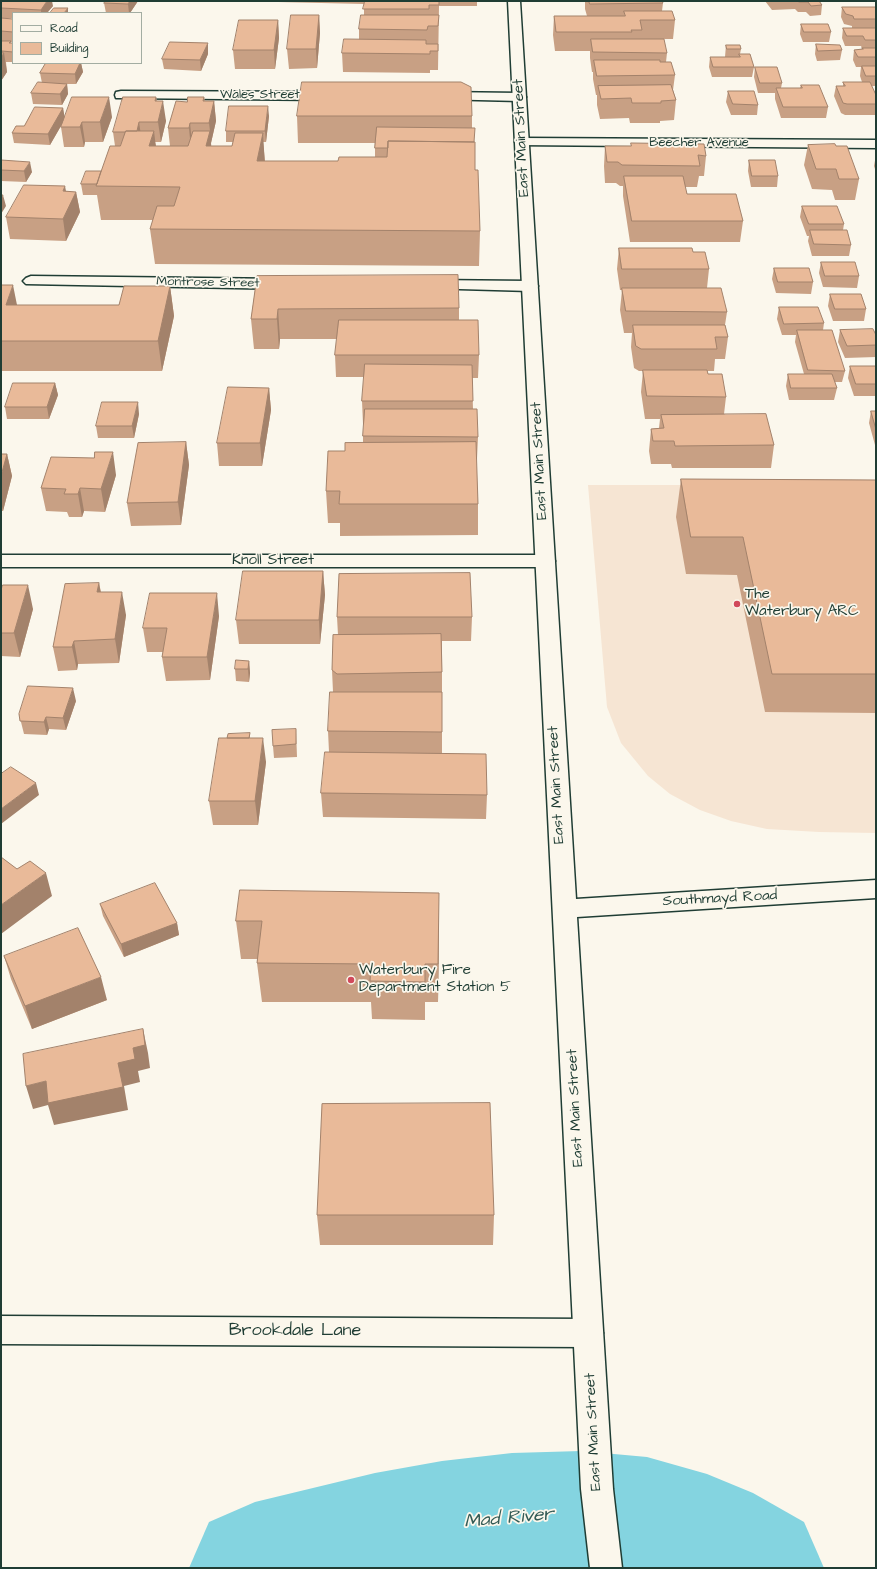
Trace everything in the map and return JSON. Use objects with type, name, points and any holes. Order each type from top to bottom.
[{"type":"main road","name":"East Main Street","points":[[514,1],[593,1425],[597,1489],[606,1568]]},
{"type":"main road","name":"Wales Street","points":[[121,95],[344,96]]},
{"type":"main road","points":[[432,96],[520,97]]},
{"type":"main road","name":"Beecher Avenue","points":[[522,142],[876,144]]},
{"type":"main road","name":"Montrose Street","points":[[31,281],[300,284]]},
{"type":"main road","points":[[411,285],[530,286]]},
{"type":"main road","name":"Knoll Street","points":[[1,561],[545,561]]},
{"type":"main road","name":"Southmayd Road","points":[[564,909],[876,889]]},
{"type":"main road","name":"Brookdale Lane","points":[[1,1330],[588,1333]]},
{"type":"shaded area","name":"The Waterbury ARC","points":[[588,485],[872,485],[876,500],[876,833],[767,829],[731,821],[700,810],[670,794],[648,776],[621,743],[607,707]]},
{"type":"building","points":[[1,1],[47,1],[41,10],[1,8]]},
{"type":"building","points":[[106,1],[130,1],[128,4],[104,3]]},
{"type":"building","points":[[365,1],[439,1],[439,5],[429,5],[429,9],[363,9]]},
{"type":"building","points":[[589,1],[662,1],[663,3],[590,4]]},
{"type":"building","points":[[798,1],[819,1],[822,5],[811,6],[808,2]]},
{"type":"building","points":[[842,7],[876,7],[876,19],[854,19],[853,16],[846,14]]},
{"type":"building","points":[[54,8],[68,8],[65,12],[51,12]]},
{"type":"building","points":[[624,11],[672,11],[675,20],[640,20],[642,30],[631,30],[632,32],[556,32],[554,16],[625,16]]},
{"type":"building","points":[[291,15],[319,15],[316,49],[287,49]]},
{"type":"building","points":[[361,15],[439,15],[438,26],[428,26],[427,30],[359,29]]},
{"type":"building","points":[[1,18],[12,19],[12,32],[1,31]]},
{"type":"building","points":[[239,20],[278,20],[274,50],[233,50]]},
{"type":"building","points":[[801,24],[828,24],[831,32],[804,32]]},
{"type":"building","points":[[843,28],[876,28],[876,40],[865,40],[863,36],[847,36]]},
{"type":"building","points":[[344,39],[426,40],[426,44],[438,44],[438,51],[430,51],[430,54],[342,53]]},
{"type":"building","points":[[591,39],[664,39],[667,53],[593,52]]},
{"type":"building","points":[[1,41],[11,41],[9,43],[12,43],[12,52],[2,51],[1,53]]},
{"type":"building","points":[[170,42],[208,43],[200,60],[162,59]]},
{"type":"building","points":[[816,44],[840,45],[842,50],[818,51]]},
{"type":"building","points":[[726,45],[740,45],[741,49],[727,49]]},
{"type":"building","points":[[862,48],[876,48],[876,59],[875,57],[858,57],[854,50],[863,49]]},
{"type":"building","points":[[739,54],[750,54],[754,67],[713,67],[710,57],[740,57]]},
{"type":"building","points":[[594,60],[660,60],[660,62],[671,62],[675,75],[597,76]]},
{"type":"building","points":[[45,64],[80,64],[75,74],[40,73]]},
{"type":"building","points":[[862,66],[876,66],[876,76],[866,76]]},
{"type":"building","points":[[755,67],[777,67],[782,83],[760,83]]},
{"type":"building","points":[[38,82],[67,84],[60,94],[31,93]]},
{"type":"building","points":[[302,82],[461,82],[471,87],[472,116],[297,116]]},
{"type":"building","points":[[843,82],[870,82],[876,95],[876,104],[843,103],[836,86],[845,86]]},
{"type":"building","points":[[671,85],[676,100],[661,101],[661,103],[632,103],[631,98],[601,99],[598,86]]},
{"type":"building","points":[[801,85],[819,85],[828,107],[783,107],[776,88],[802,88]]},
{"type":"building","points":[[728,91],[754,91],[758,105],[733,104]]},
{"type":"building","points":[[72,97],[109,97],[100,122],[82,122],[80,127],[61,127]]},
{"type":"building","points":[[123,97],[156,97],[155,101],[163,101],[158,122],[139,122],[137,131],[113,132]]},
{"type":"building","points":[[188,97],[204,97],[203,101],[214,101],[209,123],[190,123],[189,128],[168,128],[176,101],[187,102]]},
{"type":"building","points":[[229,106],[268,106],[265,131],[226,131]]},
{"type":"building","points":[[35,107],[63,108],[48,134],[12,133],[16,126],[24,126]]},
{"type":"building","points":[[377,127],[475,128],[474,142],[388,141],[388,148],[375,148]]},
{"type":"building","points":[[126,131],[154,131],[149,146],[188,146],[193,131],[210,131],[206,146],[232,146],[235,133],[263,133],[257,161],[338,161],[339,157],[387,157],[388,141],[475,142],[475,170],[478,170],[480,231],[150,229],[157,206],[174,206],[180,187],[96,186],[110,146],[120,146]]},
{"type":"building","points":[[631,143],[704,144],[706,156],[698,155],[700,166],[622,165],[618,162],[607,162],[605,146],[631,146]]},
{"type":"building","points":[[835,144],[836,146],[847,146],[859,179],[839,179],[836,169],[816,169],[808,145]]},
{"type":"building","points":[[1,160],[30,162],[24,171],[1,170]]},
{"type":"building","points":[[749,160],[775,160],[778,176],[752,176]]},
{"type":"building","points":[[86,171],[101,171],[97,184],[81,184]]},
{"type":"building","points":[[624,176],[683,176],[687,194],[736,194],[743,221],[632,221]]},
{"type":"building","points":[[24,185],[65,186],[63,191],[76,192],[63,219],[6,217]]},
{"type":"building","points":[[802,206],[837,206],[844,224],[809,224]]},
{"type":"building","points":[[810,230],[847,230],[851,245],[814,244]]},
{"type":"building","points":[[619,248],[692,248],[693,252],[705,252],[709,269],[622,269]]},
{"type":"building","points":[[821,262],[855,262],[859,276],[825,276]]},
{"type":"building","points":[[774,268],[809,268],[813,282],[778,282]]},
{"type":"building","points":[[458,275],[459,308],[278,309],[277,319],[251,319],[257,276]]},
{"type":"building","points":[[1,285],[13,285],[6,305],[119,305],[124,286],[170,286],[158,341],[1,341]]},
{"type":"building","points":[[622,288],[721,288],[727,312],[626,311]]},
{"type":"building","points":[[830,294],[861,294],[866,309],[835,309]]},
{"type":"building","points":[[779,307],[818,307],[824,323],[784,324]]},
{"type":"building","points":[[339,320],[478,320],[479,355],[335,355]]},
{"type":"building","points":[[633,325],[725,325],[728,337],[715,337],[717,349],[641,349],[636,346]]},
{"type":"building","points":[[873,329],[876,335],[876,345],[847,346],[840,330]]},
{"type":"building","points":[[797,330],[832,330],[845,371],[808,370]]},
{"type":"building","points":[[365,364],[472,365],[473,401],[362,401]]},
{"type":"building","points":[[850,366],[876,366],[876,384],[856,384]]},
{"type":"building","points":[[643,370],[707,370],[708,374],[722,374],[726,397],[647,396]]},
{"type":"building","points":[[788,374],[832,374],[837,388],[791,388]]},
{"type":"building","points":[[13,383],[55,383],[47,407],[5,407]]},
{"type":"building","points":[[228,387],[269,388],[260,443],[217,443]]},
{"type":"building","points":[[102,402],[138,402],[132,426],[96,426]]},
{"type":"building","points":[[365,409],[477,409],[478,437],[363,436]]},
{"type":"building","points":[[871,411],[876,411],[876,429]]},
{"type":"building","points":[[766,414],[774,445],[675,446],[674,441],[653,441],[651,429],[664,428],[661,415]]},
{"type":"building","points":[[186,442],[178,502],[127,503],[138,443]]},
{"type":"building","points":[[476,442],[478,504],[339,504],[340,491],[326,491],[328,451],[345,451],[345,443]]},
{"type":"building","points":[[95,452],[113,452],[101,489],[80,488],[78,494],[64,494],[66,489],[41,488],[51,457],[94,458]]},
{"type":"building","points":[[1,454],[7,454],[1,476]]},
{"type":"building","points":[[681,479],[876,480],[876,674],[772,674],[743,537],[691,537]]},
{"type":"building","points":[[243,571],[323,571],[319,620],[236,620]]},
{"type":"building","points":[[470,573],[472,617],[337,617],[339,574]]},
{"type":"building","points":[[99,583],[97,592],[122,592],[115,639],[74,641],[72,647],[53,647],[65,584]]},
{"type":"building","points":[[3,585],[28,585],[14,633],[1,633],[1,590]]},
{"type":"building","points":[[150,593],[217,593],[207,657],[162,657],[167,628],[143,628]]},
{"type":"building","points":[[441,634],[442,672],[337,674],[332,670],[333,635]]},
{"type":"building","points":[[236,660],[249,661],[248,669],[235,669]]},
{"type":"building","points":[[28,686],[73,688],[63,718],[46,717],[44,722],[20,721],[19,714]]},
{"type":"building","points":[[330,692],[442,692],[442,732],[328,731]]},
{"type":"building","points":[[296,729],[296,744],[273,746],[272,730]]},
{"type":"building","points":[[250,733],[249,738],[227,738],[228,734]]},
{"type":"building","points":[[219,738],[263,738],[255,801],[209,801]]},
{"type":"building","points":[[325,752],[486,754],[487,795],[321,793]]},
{"type":"building","points":[[11,767],[36,783],[1,809],[1,774]]},
{"type":"building","points":[[1,857],[17,869],[30,861],[46,873],[1,905]]},
{"type":"building","points":[[155,883],[177,923],[121,944],[100,904]]},
{"type":"building","points":[[240,890],[439,893],[438,964],[425,964],[425,982],[370,981],[371,964],[257,963],[262,921],[236,921]]},
{"type":"building","points":[[78,928],[101,977],[25,1006],[4,956]]},
{"type":"building","points":[[143,1029],[145,1045],[133,1048],[135,1059],[118,1063],[123,1087],[48,1103],[46,1081],[26,1086],[23,1054]]},
{"type":"building","points":[[490,1103],[494,1215],[317,1215],[322,1104]]},
{"type":"waterway","name":"Mad River","points":[[255,1568],[375,1538],[442,1525],[512,1517],[581,1515],[647,1521],[707,1538],[758,1568]]},
{"type":"place","name":"The Waterbury ARC","points":[[737,604]]},
{"type":"place","name":"Waterbury Fire Department Station 5","points":[[351,980]]}]
